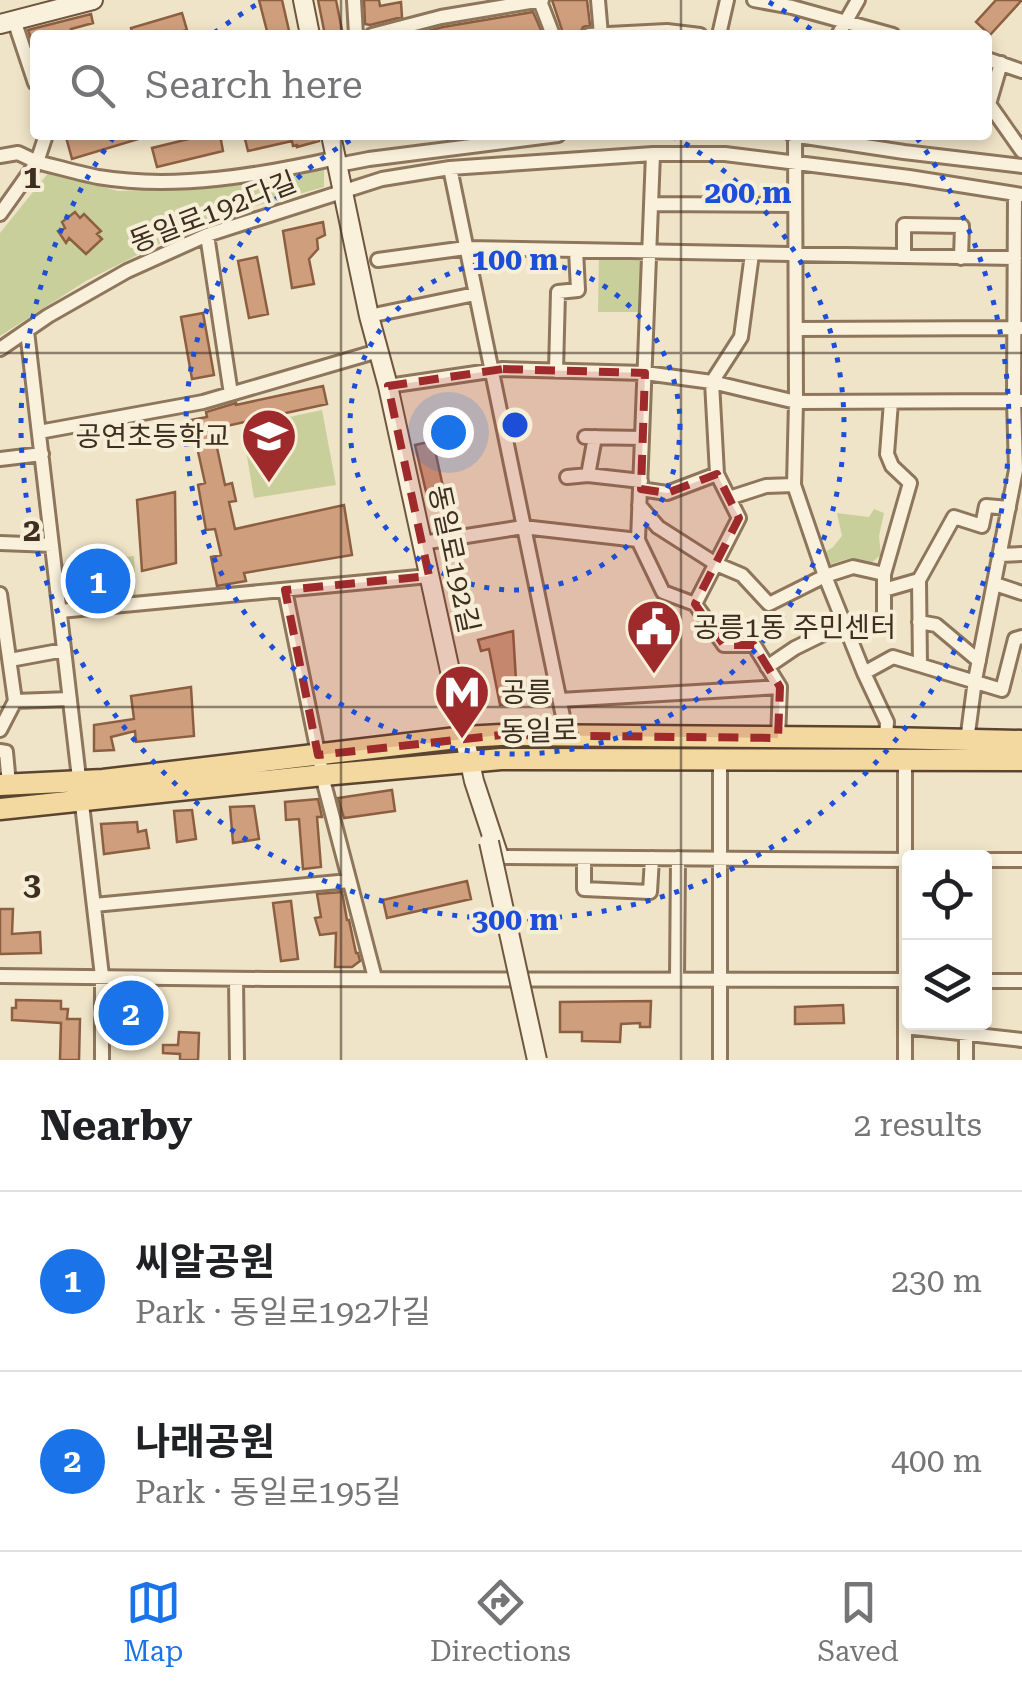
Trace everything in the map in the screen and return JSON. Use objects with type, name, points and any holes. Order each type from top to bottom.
[{"type":"main road","points":[[7,22],[92,0]]},
{"type":"main road","points":[[302,0],[309,30]]},
{"type":"main road","name":"동일로192길","points":[[332,140],[480,804]]},
{"type":"main road","name":"동일로","points":[[320,765],[464,737],[1022,741]]},
{"type":"main road","name":"동일로","points":[[0,810],[81,791],[320,765],[720,758],[1022,760]]},
{"type":"main road","name":"동일로","points":[[4,784],[81,791]]},
{"type":"main road","points":[[480,804],[494,850],[536,1060]]},
{"type":"main road","points":[[480,804],[481,847],[518,978]]},
{"type":"main road","points":[[494,850],[536,1060]]},
{"type":"street","points":[[354,0],[356,30]]},
{"type":"street","points":[[388,30],[463,7],[541,0],[550,30]]},
{"type":"street","points":[[598,0],[601,30]]},
{"type":"street","points":[[720,30],[727,0]]},
{"type":"street","points":[[754,0],[792,7],[842,29],[858,0]]},
{"type":"street","points":[[7,22],[30,72]]},
{"type":"street","points":[[994,61],[1022,71]]},
{"type":"street","points":[[992,108],[1022,151]]},
{"type":"street","points":[[0,214],[37,162],[44,140]]},
{"type":"street","points":[[0,156],[18,153],[37,162],[100,177],[149,182],[214,178],[517,140]]},
{"type":"street","points":[[794,140],[794,484],[824,576],[887,722],[886,738]]},
{"type":"street","points":[[826,140],[1022,166]]},
{"type":"street","points":[[653,154],[638,540],[663,592],[695,604],[724,646],[754,645],[780,687],[778,738]]},
{"type":"street","name":"동일로192다길","points":[[0,349],[126,271],[207,235],[382,179],[450,168],[653,154],[724,154],[1019,195]]},
{"type":"street","points":[[450,168],[568,736]]},
{"type":"street","points":[[967,741],[1019,450],[1019,195]]},
{"type":"street","points":[[651,204],[794,205]]},
{"type":"street","points":[[904,256],[904,225],[962,226],[961,258]]},
{"type":"street","points":[[207,235],[231,394]]},
{"type":"street","points":[[378,260],[466,248],[1016,258]]},
{"type":"street","points":[[556,370],[558,292],[578,290],[576,250]]},
{"type":"street","points":[[695,604],[739,518],[718,474],[712,382],[742,336],[752,254]]},
{"type":"street","points":[[369,316],[475,294]]},
{"type":"street","points":[[796,329],[1019,328]]},
{"type":"street","points":[[27,330],[102,976],[102,1060]]},
{"type":"street","points":[[39,432],[203,402],[378,352]]},
{"type":"street","points":[[388,386],[491,371],[556,370],[644,373],[712,382],[796,402],[1018,401]]},
{"type":"street","points":[[767,666],[794,648],[884,618],[884,574],[910,482],[892,466],[887,454],[891,402]]},
{"type":"street","points":[[588,475],[590,437],[642,438]]},
{"type":"street","points":[[0,460],[42,454]]},
{"type":"street","points":[[567,477],[588,475],[667,494],[718,474]]},
{"type":"street","points":[[729,498],[766,486],[794,484]]},
{"type":"street","points":[[640,505],[658,527],[716,564],[742,574],[769,604],[824,576],[854,567],[884,574]]},
{"type":"street","points":[[920,665],[919,580],[954,517],[982,526],[986,506],[1009,508]]},
{"type":"street","points":[[422,543],[523,527],[638,540]]},
{"type":"street","points":[[0,543],[52,545]]},
{"type":"street","points":[[1000,555],[1022,554]]},
{"type":"street","points":[[60,611],[430,576]]},
{"type":"street","points":[[884,590],[919,580]]},
{"type":"street","points":[[995,584],[1022,593]]},
{"type":"street","points":[[285,590],[320,765],[375,978]]},
{"type":"street","points":[[0,594],[16,701],[0,730]]},
{"type":"street","points":[[919,622],[936,625],[979,660]]},
{"type":"street","points":[[864,672],[893,657],[1002,690],[1016,639],[1022,636]]},
{"type":"street","points":[[10,660],[64,650]]},
{"type":"street","points":[[560,700],[780,687]]},
{"type":"street","points":[[16,701],[70,699]]},
{"type":"street","name":"동일로","points":[[0,751],[6,752],[4,784]]},
{"type":"street","points":[[720,758],[720,1060]]},
{"type":"street","points":[[905,760],[907,850]]},
{"type":"street","points":[[494,850],[584,858],[902,860]]},
{"type":"street","points":[[584,858],[584,889],[650,892],[652,858]]},
{"type":"street","points":[[677,979],[678,858]]},
{"type":"street","points":[[992,860],[1022,860]]},
{"type":"street","points":[[94,905],[350,881]]},
{"type":"street","points":[[0,976],[902,980]]},
{"type":"street","points":[[236,978],[237,1060]]},
{"type":"street","points":[[992,980],[1022,981]]},
{"type":"street","points":[[905,1030],[905,1060]]},
{"type":"street","points":[[931,1030],[1022,1040]]},
{"type":"street","points":[[966,1034],[966,1060]]},
{"type":"highlighted area","points":[[503,369],[645,373],[641,489],[667,493],[717,474],[739,518],[695,604],[724,645],[754,645],[780,687],[778,738],[501,735],[318,755],[285,590],[429,576],[388,386]]},
{"type":"green space","points":[[324,169],[324,187],[206,220],[86,281],[0,336],[0,233],[49,172],[118,191],[229,186]]},
{"type":"green space","points":[[599,255],[646,256],[645,312],[598,312]]},
{"type":"green space","points":[[322,410],[336,485],[254,498],[242,427]]},
{"type":"green space","points":[[874,509],[884,513],[879,536],[881,555],[870,564],[851,558],[828,565],[821,555],[842,536],[837,513],[869,517]]},
{"type":"green space","points":[[134,556],[136,601],[81,606],[64,597],[60,564]]},
{"type":"green space","points":[[109,991],[153,992],[154,1036],[109,1034]]},
{"type":"building","points":[[259,0],[282,0],[289,30],[267,30]]},
{"type":"building","points":[[318,0],[336,0],[342,30],[324,30]]},
{"type":"building","points":[[364,0],[379,0],[380,6],[401,2],[402,17],[365,24]]},
{"type":"building","points":[[552,0],[587,0],[590,25],[582,30],[562,30]]},
{"type":"building","points":[[996,0],[1022,0],[992,33],[976,22]]},
{"type":"building","points":[[533,12],[541,30],[431,30]]},
{"type":"building","points":[[182,13],[187,30],[132,30]]},
{"type":"building","points":[[91,14],[93,23],[71,30],[30,30],[30,36],[28,30]]},
{"type":"building","points":[[67,140],[135,140],[72,159]]},
{"type":"building","points":[[185,140],[221,140],[223,151],[157,167],[152,148]]},
{"type":"building","points":[[245,140],[319,140],[297,147],[292,141],[248,151]]},
{"type":"building","points":[[75,212],[80,218],[84,214],[101,231],[97,234],[102,239],[86,254],[69,238],[66,243],[58,231],[65,228],[62,222]]},
{"type":"building","points":[[323,222],[325,235],[317,239],[318,249],[309,259],[314,284],[292,288],[283,231]]},
{"type":"building","points":[[257,257],[268,314],[249,318],[238,261]]},
{"type":"building","points":[[203,313],[214,375],[192,379],[181,317]]},
{"type":"building","points":[[323,386],[327,404],[213,429],[225,485],[232,483],[236,501],[229,502],[235,529],[344,505],[352,555],[244,573],[246,581],[217,586],[211,557],[221,555],[215,529],[206,530],[198,485],[205,483],[191,420],[236,403]]},
{"type":"building","points":[[433,441],[445,496],[428,500],[415,445]]},
{"type":"building","points":[[175,492],[176,563],[142,571],[137,500]]},
{"type":"building","points":[[513,631],[517,697],[500,705],[489,649],[481,651],[478,640]]},
{"type":"building","points":[[191,687],[194,736],[136,742],[135,731],[111,737],[114,750],[94,751],[94,725],[134,719],[131,696]]},
{"type":"building","points":[[392,790],[395,811],[344,818],[338,798]]},
{"type":"building","points":[[318,799],[322,817],[317,817],[321,867],[303,869],[299,819],[286,820],[285,802]]},
{"type":"building","points":[[254,806],[259,839],[233,843],[230,807]]},
{"type":"building","points":[[192,810],[196,839],[177,842],[174,811]]},
{"type":"building","points":[[137,822],[138,832],[146,830],[149,848],[104,854],[101,824]]},
{"type":"building","points":[[467,881],[471,899],[387,918],[383,900]]},
{"type":"building","points":[[342,892],[360,961],[352,967],[335,967],[336,933],[320,935],[315,918],[321,917],[317,894]]},
{"type":"building","points":[[291,901],[298,959],[281,961],[273,903]]},
{"type":"building","points":[[0,909],[13,909],[12,934],[40,932],[41,953],[0,954]]},
{"type":"building","points":[[16,1000],[61,1001],[61,1009],[68,1009],[67,1019],[80,1019],[79,1060],[60,1060],[61,1023],[12,1020]]},
{"type":"building","points":[[651,1001],[650,1027],[621,1024],[620,1042],[582,1041],[582,1032],[560,1032],[560,1002]]},
{"type":"building","points":[[843,1005],[844,1023],[795,1024],[795,1007]]},
{"type":"building","points":[[179,1032],[199,1033],[198,1060],[180,1060],[180,1054],[163,1053],[163,1045],[178,1045]]},
{"type":"place","name":"공연초등학교","points":[[269,485]]},
{"type":"place","name":"씨알공원","points":[[98,581]]},
{"type":"place","name":"공릉1동 주민센터","points":[[654,676]]},
{"type":"place","name":"공릉","points":[[462,741]]},
{"type":"place","name":"나래공원","points":[[131,1013]]}]
